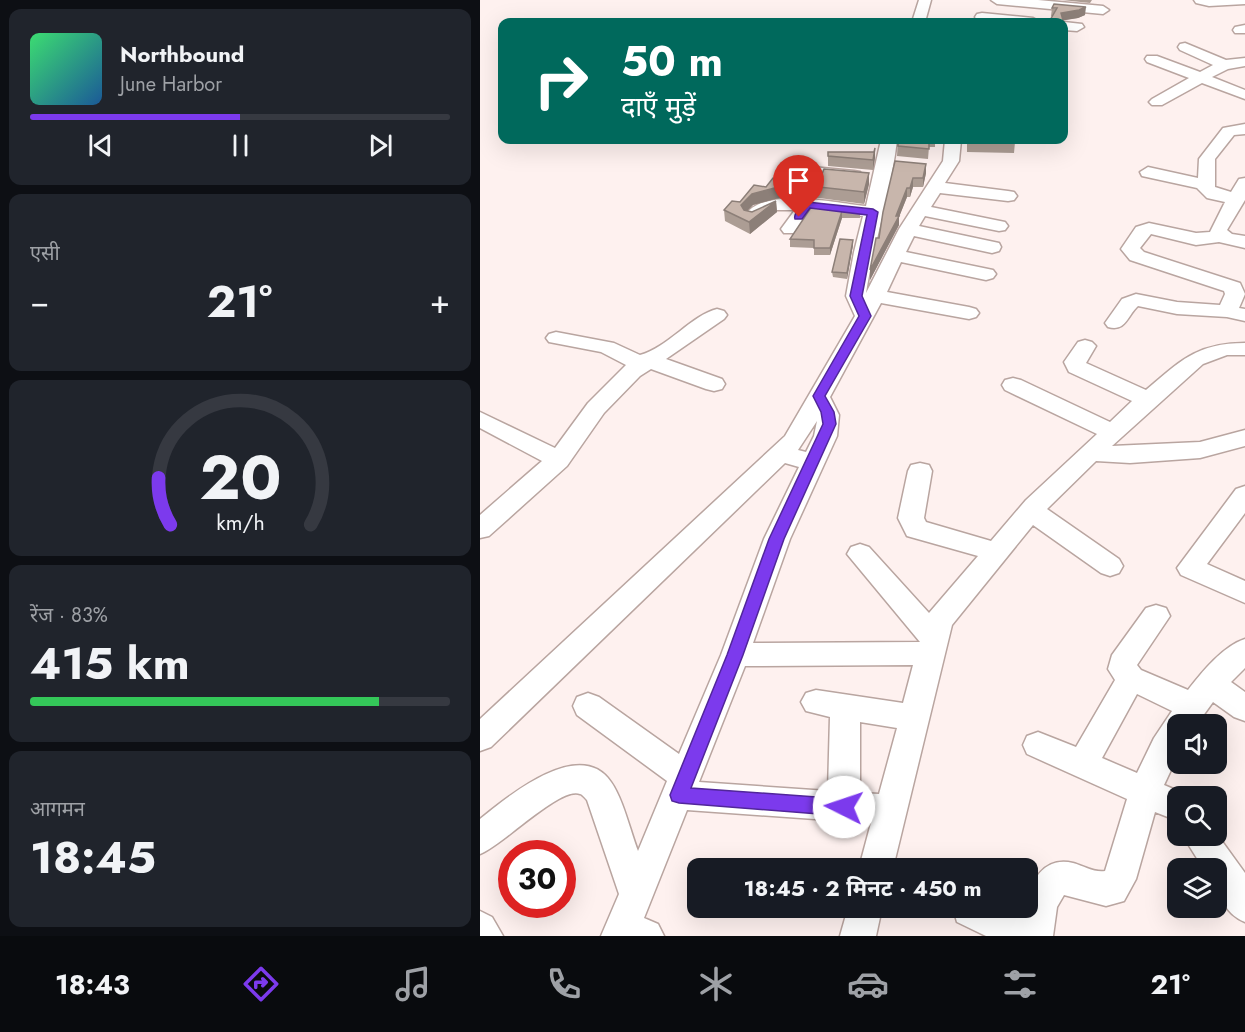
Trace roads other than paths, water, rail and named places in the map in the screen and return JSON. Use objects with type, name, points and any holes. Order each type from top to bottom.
[{"type":"street","points":[[920,18],[925,0]]},
{"type":"street","points":[[983,18],[997,0],[1103,10]]},
{"type":"street","points":[[1200,0],[1209,2],[1245,0]]},
{"type":"street","points":[[1226,15],[1245,13]]},
{"type":"street","points":[[1185,47],[1224,65]]},
{"type":"street","points":[[1152,59],[1245,95]]},
{"type":"street","points":[[1157,102],[1224,65],[1245,62]]},
{"type":"street","points":[[1160,76],[1175,68]]},
{"type":"street","points":[[1241,191],[1208,192],[1207,159],[1229,131],[1245,129]]},
{"type":"street","points":[[888,144],[885,170],[873,212],[856,296],[870,306],[969,312]]},
{"type":"street","points":[[480,738],[794,441],[870,306],[936,174],[951,161],[953,144]]},
{"type":"street","points":[[812,172],[885,170],[906,164]]},
{"type":"street","points":[[1148,172],[1206,185]]},
{"type":"street","points":[[936,174],[1008,196]]},
{"type":"street","points":[[1220,236],[1218,230],[1241,191]]},
{"type":"street","points":[[753,216],[775,204],[873,212]]},
{"type":"street","points":[[790,228],[807,205]]},
{"type":"street","points":[[914,220],[999,226]]},
{"type":"street","points":[[914,220],[992,246]]},
{"type":"street","points":[[1115,323],[1129,303],[1136,300],[1177,308],[1236,313],[1233,287],[1137,256],[1130,249],[1145,229],[1154,228],[1196,239],[1220,236],[1245,242]]},
{"type":"street","points":[[895,255],[986,274]]},
{"type":"street","points":[[480,529],[490,504],[559,460],[596,408],[644,362],[692,334],[717,315]]},
{"type":"street","points":[[556,338],[607,347],[644,362],[714,384]]},
{"type":"street","points":[[1085,346],[1075,362],[1077,367],[1148,400]]},
{"type":"street","points":[[879,858],[939,621],[1030,511],[1148,400],[1195,359],[1225,349],[1245,349]]},
{"type":"street","points":[[1013,385],[1112,432]]},
{"type":"street","points":[[629,935],[637,896],[735,655],[777,539],[830,424],[828,412],[819,396]]},
{"type":"street","points":[[480,419],[559,460]]},
{"type":"street","points":[[1090,453],[1130,455],[1200,450],[1245,438]]},
{"type":"street","points":[[780,454],[813,462]]},
{"type":"street","points":[[920,471],[911,518],[916,529],[996,552]]},
{"type":"street","points":[[1245,495],[1190,568],[1245,594]]},
{"type":"street","points":[[1030,511],[1110,566]]},
{"type":"street","points":[[860,554],[933,646]]},
{"type":"street","points":[[1156,616],[1122,663],[1122,669],[1131,678],[1245,708]]},
{"type":"street","points":[[735,655],[933,646]]},
{"type":"street","points":[[1035,936],[1046,887],[1056,879],[1068,878],[1099,890],[1112,889],[1119,879],[1155,764],[1176,726],[1201,695],[1245,650]]},
{"type":"street","points":[[1082,765],[1131,678]]},
{"type":"street","points":[[816,702],[915,718]]},
{"type":"street","points":[[588,706],[682,786],[844,807],[891,810]]},
{"type":"street","points":[[844,807],[846,706]]},
{"type":"street","points":[[1038,746],[1167,801]]},
{"type":"street","points":[[480,839],[552,784],[577,779],[590,782],[600,792],[637,896]]},
{"type":"street","points":[[1207,846],[1224,869],[1245,904]]},
{"type":"street","points":[[858,936],[863,918]]},
{"type":"street","points":[[987,918],[1026,936]]},
{"type":"street","points":[[480,929],[485,936]]}]
